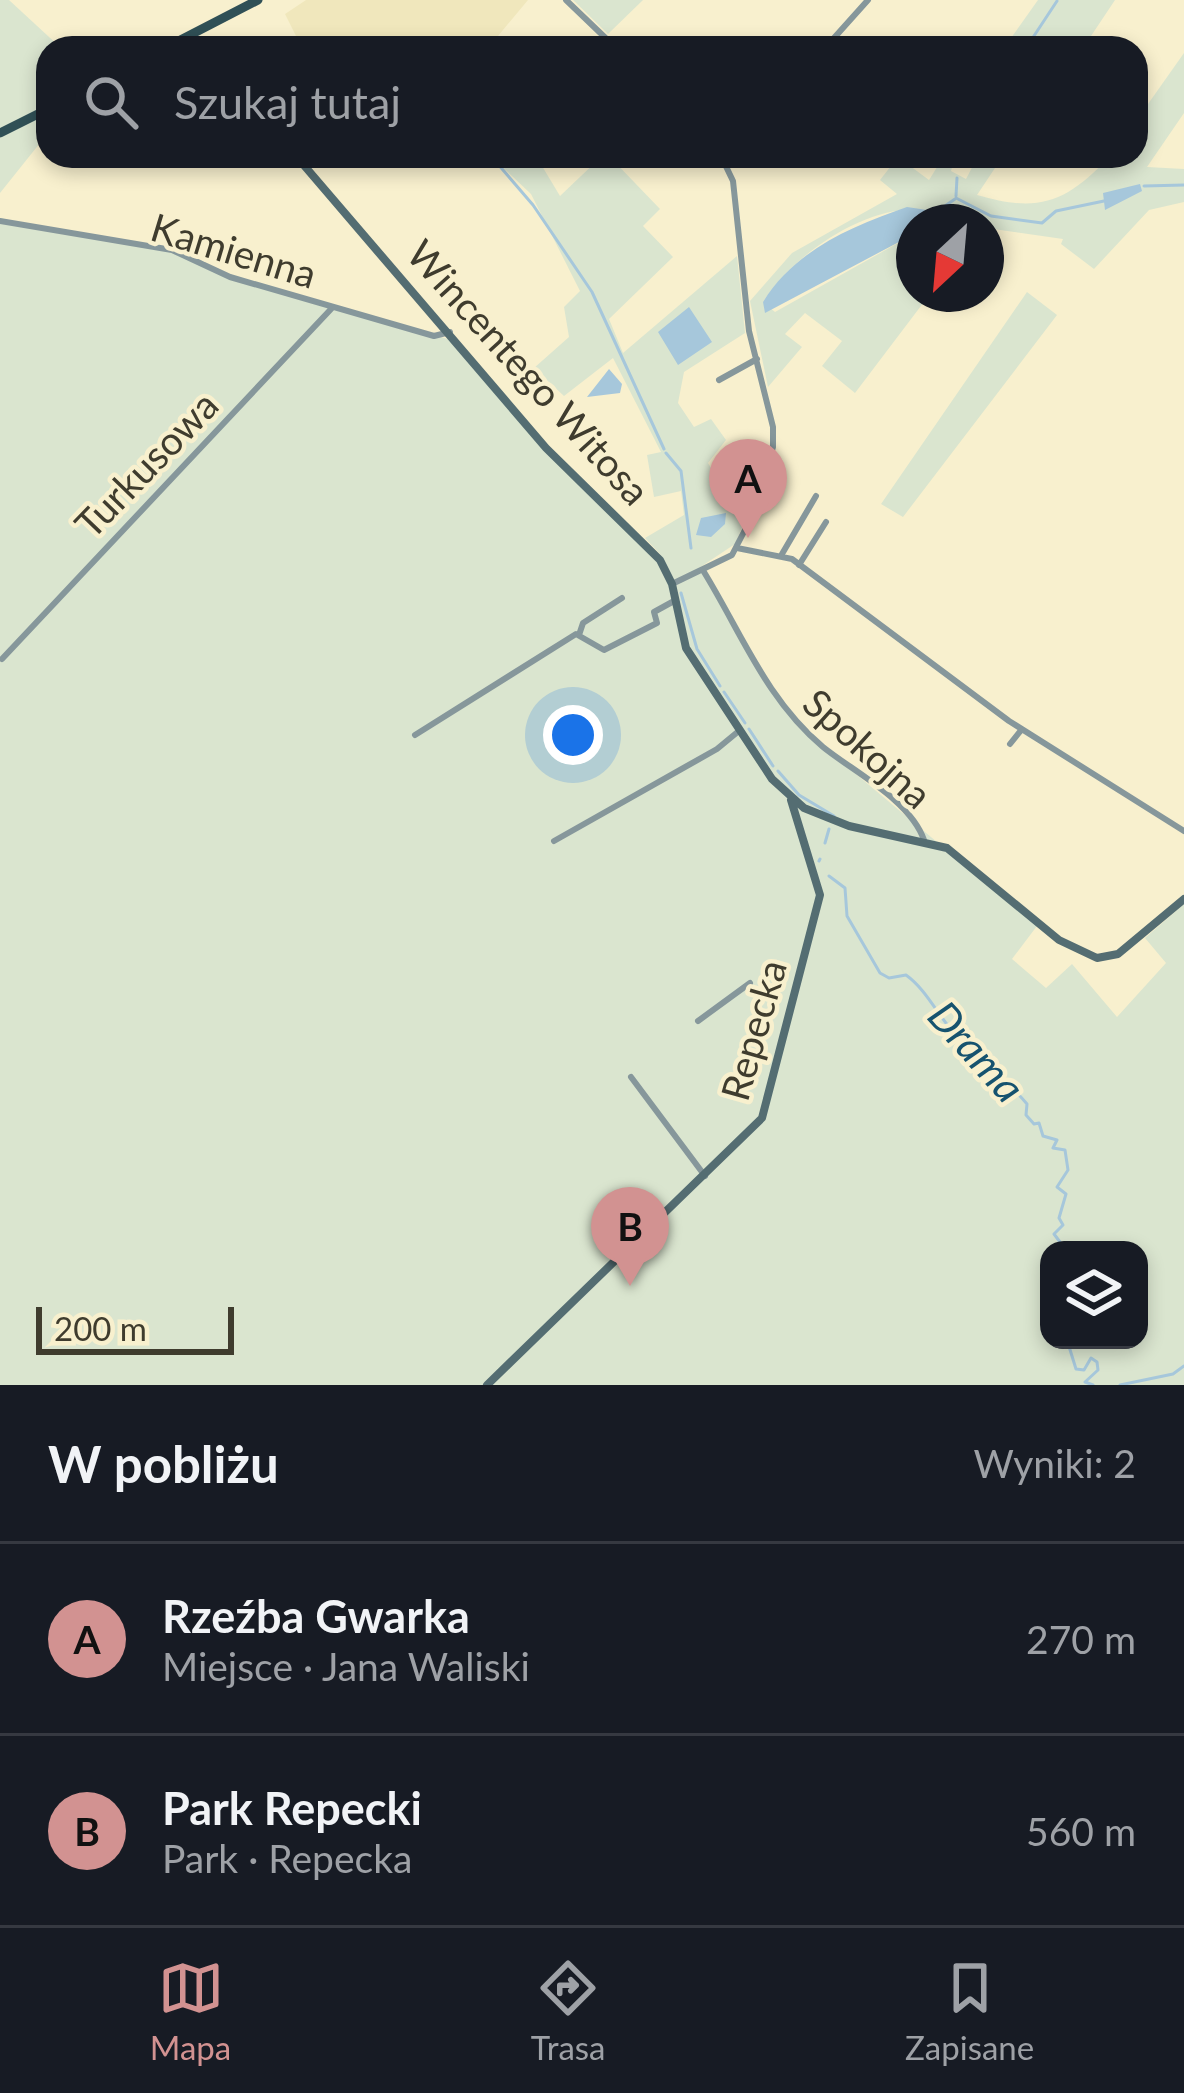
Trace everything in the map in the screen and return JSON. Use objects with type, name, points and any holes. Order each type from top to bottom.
[{"type":"main road","points":[[190,36],[258,0]]},
{"type":"main road","points":[[0,134],[36,115]]},
{"type":"street","points":[[566,0],[604,36]]},
{"type":"street","points":[[836,36],[868,0]]},
{"type":"street","name":"Wincentego Witosa","points":[[306,168],[560,463],[660,560],[672,584]]},
{"type":"street","points":[[727,168],[733,182],[757,359],[774,438],[737,548],[704,572],[672,584],[686,648],[791,800],[848,826],[924,840],[970,862],[1036,923],[1090,956],[1118,954],[1184,899]]},
{"type":"street","name":"Kamienna","points":[[0,221],[172,250],[230,277],[332,308],[434,336],[450,332]]},
{"type":"street","name":"Turkusowa","points":[[2,659],[332,308]]},
{"type":"street","points":[[719,380],[757,359]]},
{"type":"street","points":[[782,554],[816,496]]},
{"type":"street","points":[[800,565],[826,522]]},
{"type":"street","points":[[737,548],[782,554],[800,565],[1022,729],[1184,831]]},
{"type":"street","name":"Spokojna","points":[[704,572],[779,706],[824,748],[855,765],[913,822],[924,840]]},
{"type":"street","points":[[415,735],[579,635],[584,623],[622,598]]},
{"type":"street","points":[[579,635],[604,650],[657,622],[654,612],[674,601]]},
{"type":"street","points":[[1010,744],[1022,729]]},
{"type":"street","points":[[554,841],[717,749],[740,730]]},
{"type":"street","name":"Repecka","points":[[487,1385],[753,1130],[768,1104],[818,907],[820,881],[791,812],[791,800]]},
{"type":"street","points":[[698,1022],[750,982]]},
{"type":"street","points":[[631,1077],[705,1176]]},
{"type":"shaded area","points":[[306,0],[528,0],[498,36],[296,36],[285,14]]},
{"type":"green space","points":[[0,0],[9,0],[48,36],[36,36],[36,148],[0,193]]},
{"type":"green space","points":[[573,0],[643,0],[608,34]]},
{"type":"green space","points":[[1038,0],[1115,0],[1091,36],[1012,36]]},
{"type":"green space","points":[[1184,53],[1184,113],[1148,166],[1148,104]]},
{"type":"green space","points":[[504,168],[543,168],[560,196],[589,168],[621,168],[660,209],[643,226],[673,257],[609,319],[623,353],[737,256],[745,333],[684,372],[678,403],[694,427],[711,419],[726,440],[708,463],[731,502],[749,511],[735,544],[699,568],[778,699],[813,738],[1037,926],[1012,959],[1046,988],[1072,964],[1117,1017],[1166,963],[1145,938],[1184,904],[1184,1385],[0,1385],[0,218],[61,234],[166,247],[235,277],[451,340],[564,471],[648,551],[661,555],[645,538],[684,515],[681,491],[654,497],[647,455],[661,452],[613,358],[564,396],[534,368],[569,337],[564,307],[580,291],[531,194]]},
{"type":"green space","points":[[889,168],[913,168],[929,180],[936,168],[952,168],[966,179],[972,168],[995,168],[977,195],[1018,203],[1065,194],[1097,168],[1184,169],[1184,202],[1149,210],[1094,269],[1061,244],[1063,239],[1004,231],[1004,204],[896,204],[896,212],[834,235],[793,266],[763,302],[775,312],[896,244],[896,312],[916,312],[855,393],[822,366],[842,341],[805,313],[785,334],[802,347],[768,387],[750,301],[792,253],[897,194],[880,180]]},
{"type":"green space","points":[[1027,292],[1057,315],[903,517],[881,504]]},
{"type":"water","points":[[1140,184],[1142,191],[1105,210],[1103,193]]},
{"type":"water","points":[[896,211],[896,244],[765,313],[763,302],[791,268],[826,242]]},
{"type":"water","points":[[689,307],[712,342],[678,365],[658,332]]},
{"type":"water","points":[[609,369],[622,384],[620,393],[587,397]]},
{"type":"water","points":[[726,513],[725,524],[711,537],[696,535],[701,518]]},
{"type":"waterway","points":[[1034,36],[1057,1]]},
{"type":"waterway","name":"Drama","points":[[501,168],[533,205],[592,292],[664,449]]},
{"type":"waterway","points":[[956,196],[957,178]]},
{"type":"waterway","points":[[1144,186],[1184,185]]},
{"type":"waterway","points":[[956,198],[991,216],[1042,223],[1056,211],[1104,201]]},
{"type":"waterway","points":[[948,204],[955,199]]},
{"type":"waterway","name":"Drama","points":[[666,453],[681,471],[691,548]]},
{"type":"waterway","name":"Drama","points":[[681,593],[697,649],[720,686]]},
{"type":"waterway","name":"Drama","points":[[724,692],[745,723]]},
{"type":"waterway","name":"Drama","points":[[749,729],[773,766]]},
{"type":"waterway","name":"Drama","points":[[778,771],[799,795],[834,816]]},
{"type":"waterway","name":"Drama","points":[[825,843],[829,829]]},
{"type":"waterway","points":[[829,876],[845,888],[847,916],[880,973],[889,978],[906,975],[914,981],[957,1036],[1027,1104],[1026,1115],[1039,1123],[1043,1136],[1057,1140],[1053,1148],[1065,1150],[1068,1170],[1057,1187],[1066,1194],[1059,1218],[1063,1225],[1054,1234],[1059,1241]]},
{"type":"waterway","name":"Drama","points":[[1070,1349],[1076,1369],[1084,1370],[1091,1358],[1097,1362],[1098,1370],[1085,1382],[1093,1385]]},
{"type":"waterway","points":[[1120,1385],[1173,1374],[1184,1366]]},
{"type":"place","name":"Rzeźba Gwarka","points":[[748,538]]},
{"type":"place","name":"Park Repecki","points":[[630,1286]]}]
